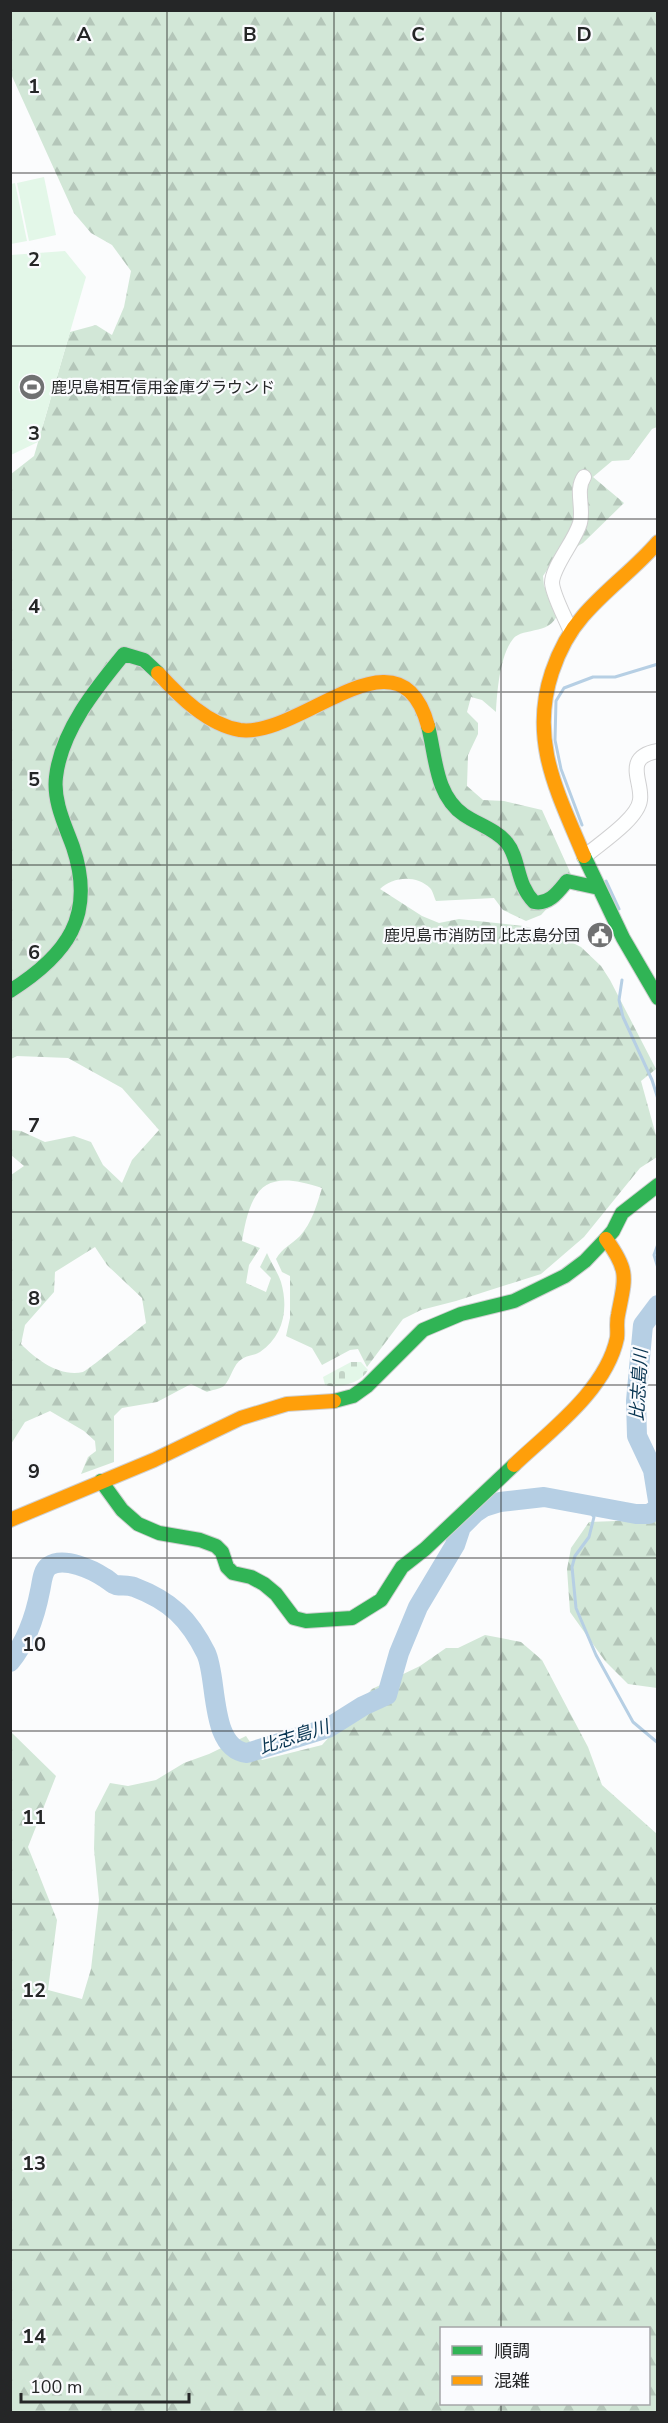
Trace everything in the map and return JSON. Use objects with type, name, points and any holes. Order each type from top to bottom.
[{"type":"street","points":[[571,632],[552,584],[581,522],[580,487],[584,477]]},
{"type":"street","points":[[657,542],[639,564],[584,615],[571,632],[557,658],[546,691],[543,731],[551,777],[584,856],[619,934],[657,998]]},
{"type":"street","points":[[10,991],[50,964],[65,946],[76,927],[84,894],[78,863],[57,798],[57,770],[74,728],[99,685],[124,654],[148,662],[188,702],[218,722],[236,729],[255,730],[279,723],[346,691],[367,684],[391,682],[406,686],[421,704],[441,785],[451,805],[507,843],[513,853],[527,896],[533,902],[540,904],[550,900],[567,881],[599,888]]},
{"type":"street","points":[[584,856],[635,813],[640,799],[635,776],[637,765],[643,756],[657,752]]},
{"type":"street","points":[[10,1520],[154,1460],[241,1418],[287,1404],[334,1401],[353,1396],[367,1386],[423,1330],[461,1314],[514,1301],[566,1276],[585,1262],[606,1239],[622,1214],[636,1200],[657,1185]]},
{"type":"street","points":[[101,1481],[129,1519],[148,1530],[172,1536],[193,1537],[218,1547],[224,1554],[225,1564],[229,1569],[238,1575],[251,1577],[270,1588],[294,1618],[306,1621],[352,1618],[381,1600],[402,1567],[425,1549],[593,1388],[603,1372],[617,1338],[617,1318],[626,1277],[618,1255],[606,1239]]},
{"type":"green space","points":[[11,11],[657,11],[657,427],[652,429],[629,460],[612,461],[593,477],[624,503],[583,543],[554,560],[543,576],[544,586],[559,608],[556,617],[545,627],[518,635],[513,639],[505,654],[500,674],[496,712],[482,700],[471,697],[467,712],[478,723],[478,734],[468,755],[467,786],[483,800],[504,801],[542,810],[579,892],[566,888],[541,915],[526,921],[503,910],[494,898],[436,901],[430,888],[411,879],[397,880],[380,889],[422,916],[439,923],[459,919],[523,926],[553,933],[581,947],[601,966],[656,1069],[641,1081],[657,1139],[657,1157],[640,1168],[584,1237],[541,1274],[421,1310],[403,1319],[367,1367],[358,1349],[350,1350],[322,1365],[312,1348],[286,1336],[290,1318],[290,1276],[282,1272],[276,1259],[308,1225],[322,1188],[287,1181],[274,1182],[264,1187],[256,1195],[250,1207],[242,1241],[260,1248],[249,1265],[246,1283],[266,1292],[271,1278],[260,1267],[267,1253],[281,1282],[284,1312],[274,1338],[260,1352],[239,1361],[222,1387],[207,1392],[191,1384],[157,1402],[122,1408],[114,1416],[114,1462],[81,1474],[88,1457],[96,1451],[95,1441],[84,1431],[50,1411],[25,1422],[11,1444],[11,1175],[24,1166],[11,1155],[11,1130],[21,1131],[45,1142],[74,1136],[91,1142],[103,1165],[122,1183],[132,1160],[159,1130],[122,1088],[68,1058],[17,1056],[11,1059],[11,474],[34,456],[70,332],[96,325],[112,335],[124,307],[131,271],[112,245],[91,233],[74,213],[11,74]],"holes":[[[95,1247],[107,1265],[142,1298],[146,1323],[83,1372],[57,1370],[34,1356],[21,1344],[25,1325],[54,1292],[55,1272]]]},
{"type":"green space","points":[[44,177],[56,235],[29,241],[17,183]]},
{"type":"green space","points":[[15,183],[27,241],[11,244],[11,184]]},
{"type":"green space","name":"鹿児島相互信用金庫グラウンド","points":[[65,251],[86,277],[38,442],[11,455],[11,255]]},
{"type":"green space","points":[[351,1362],[361,1362],[368,1370],[365,1375],[349,1384],[325,1385],[323,1377]]},
{"type":"green space","points":[[658,1515],[657,1688],[628,1684],[605,1661],[570,1612],[567,1569],[571,1548],[589,1522]]},
{"type":"green space","points":[[485,1635],[521,1642],[542,1660],[588,1747],[602,1785],[657,1834],[657,2412],[11,2412],[11,1732],[56,1776],[28,1847],[57,1920],[48,1990],[82,1999],[91,1969],[99,1900],[94,1849],[95,1812],[110,1783],[128,1786],[156,1780],[184,1763],[246,1736],[262,1760],[322,1745],[372,1689],[420,1666],[446,1648],[458,1648]]},
{"type":"waterway","points":[[582,825],[561,769],[555,740],[556,701],[564,688],[593,677],[615,677],[658,664]]},
{"type":"waterway","points":[[606,881],[619,909]]},
{"type":"waterway","points":[[622,980],[619,1000],[623,1017],[652,1080],[658,1099]]},
{"type":"waterway","points":[[658,1244],[654,1255],[658,1268]]},
{"type":"waterway","name":"比志島川","points":[[658,1305],[643,1325],[636,1401],[637,1436],[653,1470],[658,1501]]},
{"type":"waterway","name":"比志島川","points":[[10,1662],[29,1628],[47,1568],[55,1563],[70,1563],[86,1568],[115,1584],[147,1592],[169,1605],[186,1621],[200,1641],[210,1664],[220,1726],[226,1739],[235,1749],[247,1753],[328,1728],[363,1706],[387,1695],[399,1653],[418,1607],[455,1545],[461,1527],[484,1507],[500,1502],[544,1497],[636,1514],[649,1514],[658,1508]]},
{"type":"waterway","points":[[586,1506],[594,1517],[589,1537],[575,1556],[572,1567],[576,1608],[596,1655],[633,1722],[658,1743]]},
{"type":"traffic: fast","points":[[10,991],[47,963],[61,948],[72,931],[78,913],[81,894],[79,872],[56,795],[59,760],[72,727],[91,696],[124,654],[144,660],[158,673]]},
{"type":"traffic: fast","points":[[428,726],[438,775],[447,797],[464,815],[503,838],[511,849],[524,887],[534,902],[549,900],[567,881],[599,888]]},
{"type":"traffic: fast","points":[[584,856],[623,938],[658,998]]},
{"type":"traffic: fast","points":[[334,1401],[353,1396],[367,1386],[423,1330],[461,1314],[514,1301],[565,1276],[585,1261],[605,1240],[613,1231],[622,1213],[658,1185]]},
{"type":"traffic: fast","points":[[101,1481],[122,1510],[138,1524],[159,1533],[200,1540],[216,1546],[222,1552],[227,1567],[233,1573],[251,1577],[264,1584],[276,1594],[294,1618],[306,1621],[352,1618],[381,1600],[402,1567],[425,1549],[514,1465]]},
{"type":"traffic: slow","points":[[584,856],[556,788],[550,766],[545,744],[546,697],[555,664],[573,629],[592,606],[658,542]]},
{"type":"traffic: slow","points":[[158,673],[185,700],[206,716],[240,730],[264,728],[372,683],[395,683],[414,696],[428,726]]},
{"type":"traffic: slow","points":[[514,1465],[575,1408],[589,1392],[611,1357],[617,1338],[617,1318],[624,1276],[619,1260],[606,1239]]},
{"type":"traffic: slow","points":[[10,1520],[154,1460],[241,1418],[287,1404],[334,1401]]},
{"type":"place","name":"鹿児島相互信用金庫グラウンド","points":[[32,387]]},
{"type":"place","name":"鹿児島市消防団 比志島分団","points":[[600,935]]}]
